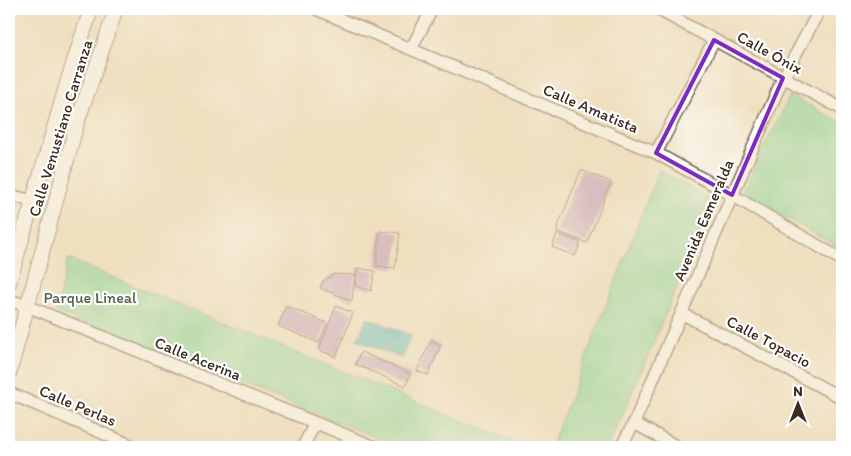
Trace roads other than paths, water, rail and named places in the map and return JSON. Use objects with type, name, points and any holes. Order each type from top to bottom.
[{"type":"street","name":"Calle Venustiano Carranza","points":[[9,283],[68,80],[91,9]]},
{"type":"street","name":"Calle Venustiano Carranza","points":[[9,374],[77,123],[116,9]]},
{"type":"street","name":"Calle Amatista","points":[[316,9],[656,153],[842,260]]},
{"type":"street","points":[[411,49],[432,9]]},
{"type":"street","name":"Calle Ónix","points":[[657,9],[842,109]]},
{"type":"street","name":"Avenida Esmeralda","points":[[621,447],[634,424],[783,78],[820,9]]},
{"type":"street","points":[[656,153],[714,40]]},
{"type":"street","points":[[68,80],[89,87]]},
{"type":"street","points":[[9,195],[33,201]]},
{"type":"street","name":"Calle Acerina","points":[[9,300],[375,447]]},
{"type":"street","name":"Calle Topacio","points":[[681,313],[842,398]]},
{"type":"street","name":"Calle Perlas","points":[[9,393],[135,447]]},
{"type":"street","points":[[303,447],[316,423]]},
{"type":"street","points":[[634,424],[678,447]]},
{"type":"water","points":[[367,318],[411,335],[402,358],[357,340]]},
{"type":"park label","name":"Parque Lineal","points":[[90,297]]}]
